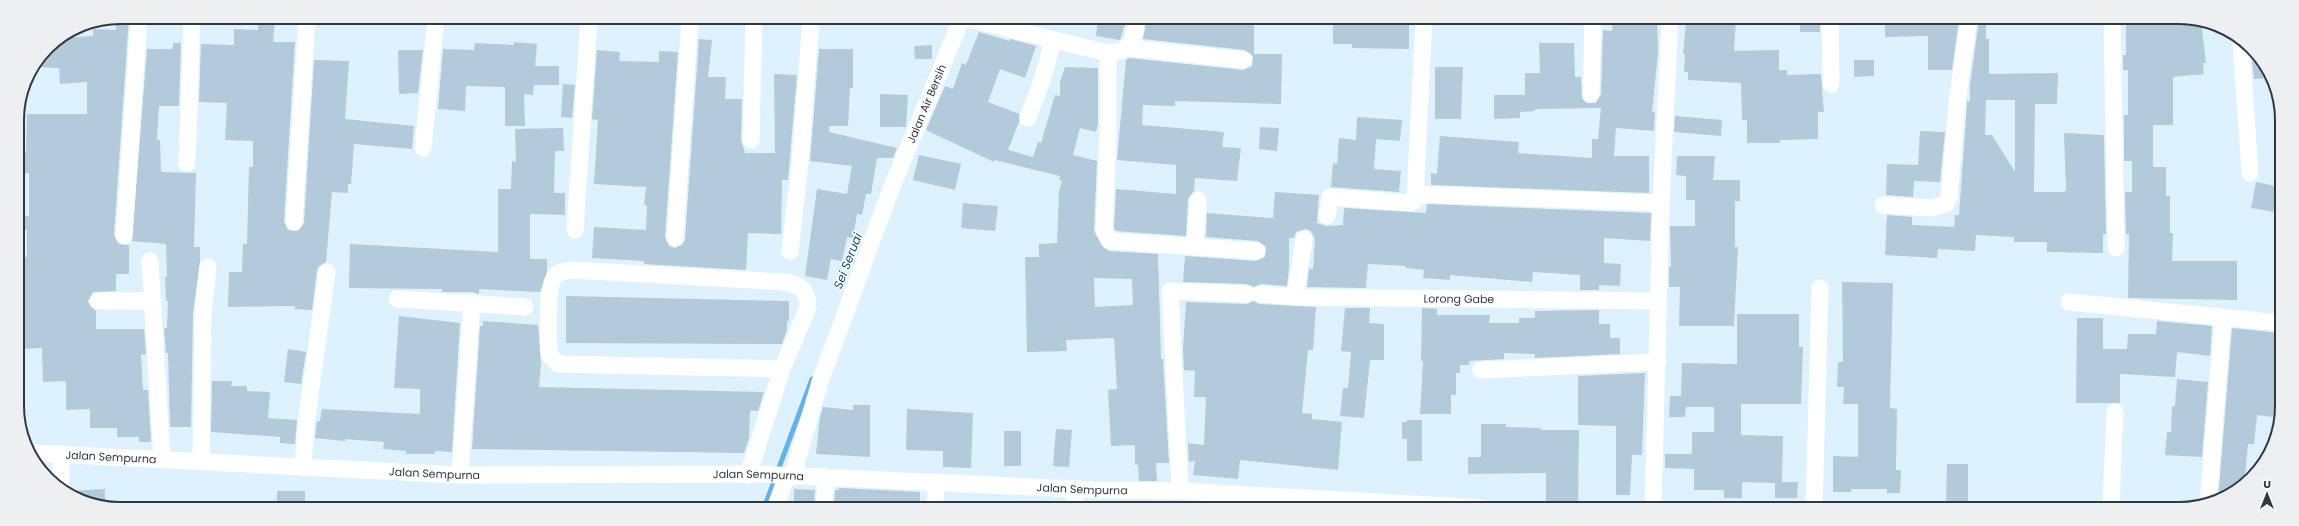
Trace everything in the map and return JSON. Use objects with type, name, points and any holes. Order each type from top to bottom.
[{"type":"street","points":[[124,236],[139,24]]},
{"type":"street","points":[[187,162],[192,24]]},
{"type":"street","points":[[294,222],[306,24]]},
{"type":"street","points":[[423,148],[435,24]]},
{"type":"street","points":[[575,230],[589,24]]},
{"type":"street","points":[[675,238],[690,24]]},
{"type":"street","points":[[751,140],[754,24]]},
{"type":"street","points":[[790,251],[800,162],[811,24]]},
{"type":"street","name":"Jalan Air Bersih","points":[[777,502],[791,470],[820,382],[891,189],[961,24]]},
{"type":"street","points":[[987,24],[1053,41],[1118,51],[1244,60]]},
{"type":"street","points":[[1136,24],[1134,37],[1118,51],[1108,133],[1104,231],[1106,238],[1110,241],[1257,251]]},
{"type":"street","points":[[1327,216],[1330,197],[1411,204],[1415,200],[1424,24]]},
{"type":"street","points":[[1591,94],[1593,24]]},
{"type":"street","points":[[1653,502],[1661,204],[1670,24]]},
{"type":"street","points":[[1830,24],[1831,84]]},
{"type":"street","points":[[1883,205],[1933,208],[1946,204],[1950,198],[1958,103],[1968,24]]},
{"type":"street","points":[[2112,24],[2116,248]]},
{"type":"street","points":[[1028,118],[1043,77],[1053,41]]},
{"type":"street","points":[[2242,48],[2250,173]]},
{"type":"street","points":[[1415,194],[1661,204]]},
{"type":"street","points":[[1195,247],[1198,200]]},
{"type":"street","points":[[1295,297],[1304,240]]},
{"type":"street","points":[[150,261],[162,460]]},
{"type":"street","points":[[201,462],[203,313],[208,267]]},
{"type":"street","points":[[752,475],[782,369],[808,307],[808,298],[805,290],[798,285],[786,282],[572,270],[556,275],[552,280],[549,310],[549,355],[558,364],[782,369]]},
{"type":"street","points":[[303,466],[306,424],[327,272]]},
{"type":"street","points":[[1814,502],[1820,288]]},
{"type":"street","name":"Lorong Gabe","points":[[1180,491],[1170,291],[1295,297],[1658,301]]},
{"type":"street","points":[[397,299],[525,306]]},
{"type":"street","points":[[98,301],[153,301]]},
{"type":"street","points":[[460,475],[472,302]]},
{"type":"street","points":[[2069,302],[2275,323]]},
{"type":"street","points":[[2209,497],[2223,318]]},
{"type":"street","points":[[1481,370],[1658,362]]},
{"type":"street","points":[[2111,502],[2115,412]]},
{"type":"street","name":"Jalan Sempurna","points":[[37,453],[460,475],[752,475],[791,470],[826,479],[1180,491],[1214,501],[1260,502]]},
{"type":"street","points":[[61,454],[62,483]]},
{"type":"street","points":[[824,502],[826,479]]},
{"type":"street","points":[[935,502],[937,482]]},
{"type":"street","points":[[1074,502],[1076,488]]},
{"type":"building","points":[[116,24],[129,24],[114,235],[119,244],[129,245],[129,274],[116,274],[116,291],[93,292],[88,301],[90,306],[96,311],[96,329],[144,329],[146,354],[141,355],[143,390],[148,390],[151,442],[139,442],[139,437],[117,437],[117,428],[90,428],[90,409],[66,410],[66,381],[43,382],[42,348],[24,349],[24,257],[27,257],[27,230],[24,230],[24,216],[29,216],[29,173],[24,173],[27,114],[87,114],[87,82],[60,84],[59,68],[39,67],[61,44],[72,37],[93,36],[93,29],[116,30]]},
{"type":"building","points":[[258,24],[275,24],[273,42],[295,42],[284,221],[288,230],[298,231],[304,223],[314,60],[349,61],[345,119],[414,126],[412,149],[354,144],[351,184],[348,184],[348,193],[332,192],[326,262],[319,266],[317,270],[312,310],[295,309],[295,306],[228,307],[229,272],[242,272],[243,244],[247,244],[249,167],[253,167],[253,141],[225,140],[227,103],[199,102],[201,44],[234,45],[234,29],[258,30]]},
{"type":"building","points":[[1097,24],[1125,24],[1120,40],[1096,36]]},
{"type":"building","points":[[1146,24],[1251,24],[1254,25],[1254,54],[1282,54],[1281,104],[1175,101],[1175,106],[1143,105],[1142,125],[1224,132],[1222,147],[1241,148],[1237,181],[1195,178],[1194,191],[1188,199],[1186,236],[1116,231],[1114,228],[1116,189],[1176,194],[1176,165],[1117,160],[1126,60],[1129,58],[1243,70],[1252,66],[1253,56],[1245,50],[1143,39]]},
{"type":"building","points":[[1333,24],[1409,24],[1409,49],[1352,48],[1352,44],[1333,44]]},
{"type":"building","points":[[1613,24],[1657,24],[1658,53],[1652,112],[1655,112],[1654,131],[1616,128],[1614,156],[1649,156],[1649,193],[1431,185],[1431,173],[1437,174],[1440,136],[1519,142],[1518,153],[1592,158],[1592,139],[1598,139],[1601,108],[1535,109],[1535,111],[1520,112],[1520,118],[1494,119],[1494,95],[1525,95],[1525,73],[1540,73],[1539,43],[1574,43],[1575,77],[1581,77],[1582,98],[1586,103],[1596,103],[1601,94],[1603,30],[1612,31]]},
{"type":"building","points":[[1686,24],[1736,24],[1734,51],[1779,50],[1779,70],[1787,70],[1787,75],[1821,74],[1824,112],[1818,112],[1818,139],[1780,140],[1780,143],[1747,143],[1747,120],[1742,120],[1741,83],[1688,80],[1688,72],[1684,72],[1685,54],[1683,54]]},
{"type":"building","points":[[1800,24],[1820,24],[1820,32],[1800,32]]},
{"type":"building","points":[[1885,24],[1958,24],[1952,70],[1928,70],[1928,36],[1885,37]]},
{"type":"building","points":[[1978,24],[1986,24],[1986,39],[1989,39],[1989,74],[2058,73],[2057,104],[2035,104],[2034,192],[2064,192],[2066,190],[2064,133],[2104,135],[2106,234],[2103,234],[2103,253],[2047,252],[2047,242],[2014,242],[2014,237],[1976,235],[1975,251],[1938,249],[1937,258],[1885,255],[1887,215],[1912,217],[1912,225],[1954,227],[1955,215],[1959,215],[1967,101],[1970,102],[1970,85]],"holes":[[[1986,100],[2015,100],[2015,172],[1992,135],[1985,135]]]},
{"type":"building","points":[[2126,24],[2179,24],[2202,27],[2206,63],[2203,63],[2204,74],[2173,77],[2173,125],[2153,125],[2153,167],[2166,167],[2166,196],[2170,196],[2170,233],[2173,233],[2172,261],[2237,261],[2237,300],[2128,298],[2129,234],[2126,234],[2125,192],[2132,192],[2132,161],[2124,161],[2124,115],[2128,115],[2128,70],[2123,70],[2123,55],[2126,55]]},
{"type":"building","points":[[979,32],[1010,41],[1010,39],[1036,46],[1025,78],[1000,69],[988,102],[1019,114],[1019,122],[1008,150],[1033,157],[1038,142],[1041,143],[1055,95],[1060,96],[1060,82],[1065,67],[1098,68],[1098,124],[1096,132],[1080,128],[1073,155],[1097,161],[1094,231],[1102,246],[1109,251],[1158,254],[1161,359],[1163,359],[1169,463],[1156,463],[1157,481],[1139,481],[1138,464],[1135,465],[1135,445],[1111,446],[1108,390],[1117,389],[1114,338],[1066,340],[1067,351],[1027,352],[1025,257],[1039,257],[1039,244],[1057,243],[1059,192],[1062,181],[1059,180],[1060,176],[995,160],[994,162],[926,130],[945,86],[953,89],[962,63],[966,65]],"holes":[[[1094,278],[1132,279],[1133,305],[1095,307]]]},
{"type":"building","points":[[699,39],[712,40],[708,77],[726,77],[725,99],[742,99],[741,140],[745,153],[775,153],[774,74],[797,75],[788,180],[782,180],[781,234],[748,233],[746,270],[644,264],[644,261],[592,258],[594,227],[646,230],[647,205],[644,205],[646,187],[594,184],[598,120],[592,119],[597,50],[620,52],[619,61],[659,62],[659,51],[678,52],[665,237],[669,246],[675,248],[683,244],[685,239]]},
{"type":"building","points":[[514,42],[537,44],[535,66],[559,66],[559,85],[534,85],[533,95],[524,94],[525,126],[505,126],[505,87],[466,86],[465,111],[438,109],[443,49],[474,50],[475,43],[514,45]]},
{"type":"building","points":[[173,43],[181,43],[179,106],[159,106],[157,140],[160,140],[161,172],[196,173],[194,247],[200,247],[200,261],[193,313],[191,427],[170,427],[168,353],[166,353],[164,328],[167,328],[168,301],[166,301],[165,277],[167,277],[166,244],[132,241],[147,49],[173,49]]},
{"type":"building","points":[[932,45],[932,59],[915,59],[914,46]]},
{"type":"building","points":[[819,49],[853,49],[853,88],[850,88],[848,126],[829,126],[829,132],[897,148],[893,158],[877,158],[871,194],[866,194],[862,215],[857,214],[853,238],[847,237],[842,261],[831,259],[827,280],[805,276],[817,189],[847,194],[852,166],[810,161]]},
{"type":"building","points":[[398,50],[423,50],[418,93],[399,94]]},
{"type":"building","points":[[1854,60],[1874,60],[1874,76],[1854,77]]},
{"type":"building","points":[[2252,61],[2255,61],[2265,78],[2254,79]]},
{"type":"building","points":[[1435,67],[1463,67],[1461,119],[1435,119]]},
{"type":"building","points":[[563,84],[575,85],[572,118],[561,117]]},
{"type":"building","points":[[880,94],[908,95],[906,127],[880,127]]},
{"type":"building","points":[[1675,116],[1722,120],[1721,136],[1674,132]]},
{"type":"building","points":[[1357,117],[1402,120],[1400,141],[1376,139],[1374,169],[1401,171],[1399,192],[1331,187],[1333,163],[1337,164],[1339,138],[1356,140]]},
{"type":"building","points":[[1260,127],[1279,128],[1277,151],[1259,149]]},
{"type":"building","points":[[563,128],[564,151],[555,151],[554,193],[565,193],[565,215],[530,214],[530,259],[547,259],[547,272],[540,292],[479,289],[479,294],[472,292],[442,292],[442,289],[349,288],[350,244],[498,252],[498,189],[511,189],[512,161],[516,162],[515,129]]},
{"type":"building","points":[[1920,131],[1945,132],[1940,182],[1914,181],[1913,197],[1886,195],[1887,164],[1918,165]]},
{"type":"building","points":[[919,155],[961,164],[955,190],[913,180]]},
{"type":"building","points":[[1677,156],[1715,156],[1713,180],[1740,180],[1740,201],[1735,201],[1735,247],[1738,247],[1734,326],[1679,326],[1680,287],[1669,287],[1669,267],[1671,267],[1670,226],[1695,226],[1695,200],[1686,200],[1686,176],[1676,175]]},
{"type":"building","points":[[2256,182],[2275,186],[2275,212],[2251,208]]},
{"type":"building","points":[[1275,192],[1319,195],[1317,223],[1326,226],[1343,225],[1344,208],[1426,213],[1427,204],[1651,213],[1650,241],[1604,238],[1604,263],[1621,264],[1620,286],[1599,285],[1599,290],[1580,290],[1580,275],[1533,272],[1532,282],[1450,275],[1450,280],[1423,278],[1424,270],[1406,268],[1406,266],[1368,264],[1366,288],[1307,287],[1309,269],[1313,269],[1315,239],[1311,231],[1305,229],[1296,232],[1294,238],[1289,238],[1289,268],[1287,286],[1261,284],[1254,287],[1247,284],[1183,282],[1185,256],[1256,261],[1265,257],[1266,247],[1258,241],[1206,237],[1207,213],[1273,218]]},
{"type":"building","points":[[963,203],[998,206],[995,231],[961,228]]},
{"type":"building","points":[[1842,282],[1893,283],[1890,408],[1897,409],[1896,470],[1901,470],[1900,493],[1887,493],[1887,489],[1851,489],[1851,492],[1833,492],[1833,456],[1858,457],[1858,404],[1843,404],[1844,387],[1837,387],[1838,362],[1843,362]]},
{"type":"building","points":[[566,296],[789,301],[789,321],[787,321],[787,330],[782,344],[566,343]]},
{"type":"building","points":[[1253,301],[1259,304],[1316,307],[1313,350],[1308,350],[1302,413],[1312,414],[1312,419],[1342,422],[1338,470],[1240,460],[1238,479],[1193,475],[1195,461],[1189,462],[1188,443],[1204,445],[1206,397],[1194,397],[1195,371],[1184,370],[1183,349],[1186,302],[1247,304]]},
{"type":"building","points":[[1345,308],[1370,308],[1369,323],[1384,324],[1384,360],[1370,360],[1364,418],[1340,416],[1343,388],[1348,388],[1351,352],[1341,351]]},
{"type":"building","points":[[1422,308],[1437,309],[1437,315],[1490,315],[1489,323],[1519,323],[1519,318],[1535,318],[1535,311],[1599,310],[1599,324],[1610,324],[1610,338],[1620,338],[1620,354],[1535,358],[1535,354],[1504,353],[1504,359],[1469,361],[1469,365],[1460,365],[1460,373],[1456,373],[1456,395],[1451,395],[1451,414],[1420,414],[1423,361],[1421,361]]},
{"type":"building","points":[[1737,314],[1799,314],[1799,347],[1803,347],[1801,404],[1741,404],[1741,435],[1783,436],[1782,482],[1798,482],[1797,498],[1775,498],[1775,483],[1742,482],[1742,498],[1724,498],[1724,490],[1694,490],[1694,469],[1665,468],[1665,454],[1692,454],[1692,432],[1714,432],[1714,407],[1686,407],[1685,417],[1669,417],[1670,396],[1681,396],[1682,363],[1737,364]]},
{"type":"building","points":[[399,316],[460,323],[452,452],[435,451],[435,454],[406,454],[406,451],[383,449],[384,442],[345,439],[345,441],[315,438],[317,421],[320,421],[322,409],[420,414],[420,389],[394,388]]},
{"type":"building","points":[[2077,318],[2103,318],[2103,349],[2127,349],[2128,334],[2156,334],[2157,321],[2212,326],[2210,356],[2177,352],[2175,377],[2120,374],[2120,403],[2076,403]]},
{"type":"building","points":[[483,321],[538,325],[541,363],[539,387],[764,392],[758,411],[750,411],[749,438],[744,453],[472,449],[480,326],[483,326]]},
{"type":"building","points":[[2232,328],[2275,332],[2274,417],[2257,415],[2254,444],[2248,444],[2245,475],[2233,486],[2219,494]]},
{"type":"building","points":[[288,349],[306,352],[301,384],[284,382]]},
{"type":"building","points":[[1645,373],[1642,455],[1632,455],[1630,495],[1616,495],[1616,426],[1578,425],[1578,376]]},
{"type":"building","points":[[2177,379],[2208,382],[2202,457],[2165,455],[2167,432],[2171,432],[2172,406],[2175,406]]},
{"type":"building","points":[[212,381],[232,381],[231,386],[247,386],[247,391],[270,392],[268,418],[297,420],[295,444],[280,443],[280,437],[211,432]]},
{"type":"building","points":[[853,405],[870,405],[870,457],[816,454],[820,417],[823,407],[853,410]]},
{"type":"building","points":[[907,409],[973,413],[971,468],[943,467],[943,451],[906,450]]},
{"type":"building","points":[[1407,420],[1422,420],[1422,461],[1407,461],[1407,439],[1402,439],[1402,422],[1407,422]]},
{"type":"building","points":[[1481,424],[1506,424],[1506,427],[1541,428],[1541,430],[1579,430],[1578,502],[1546,502],[1546,473],[1468,474],[1468,457],[1481,457]]},
{"type":"building","points":[[1056,429],[1072,430],[1069,467],[1053,466]]},
{"type":"building","points":[[1004,431],[1021,431],[1021,466],[1004,466]]},
{"type":"building","points":[[1947,464],[1968,464],[1968,502],[1946,502]]},
{"type":"building","points":[[839,488],[920,492],[920,502],[834,502],[835,490],[839,490]]},
{"type":"building","points":[[105,489],[105,501],[89,497],[75,491]]},
{"type":"building","points":[[794,489],[815,490],[814,502],[794,502]]},
{"type":"building","points":[[277,491],[305,491],[305,502],[277,502]]},
{"type":"waterway","name":"Sei Seruai","points":[[766,502],[812,379]]}]
